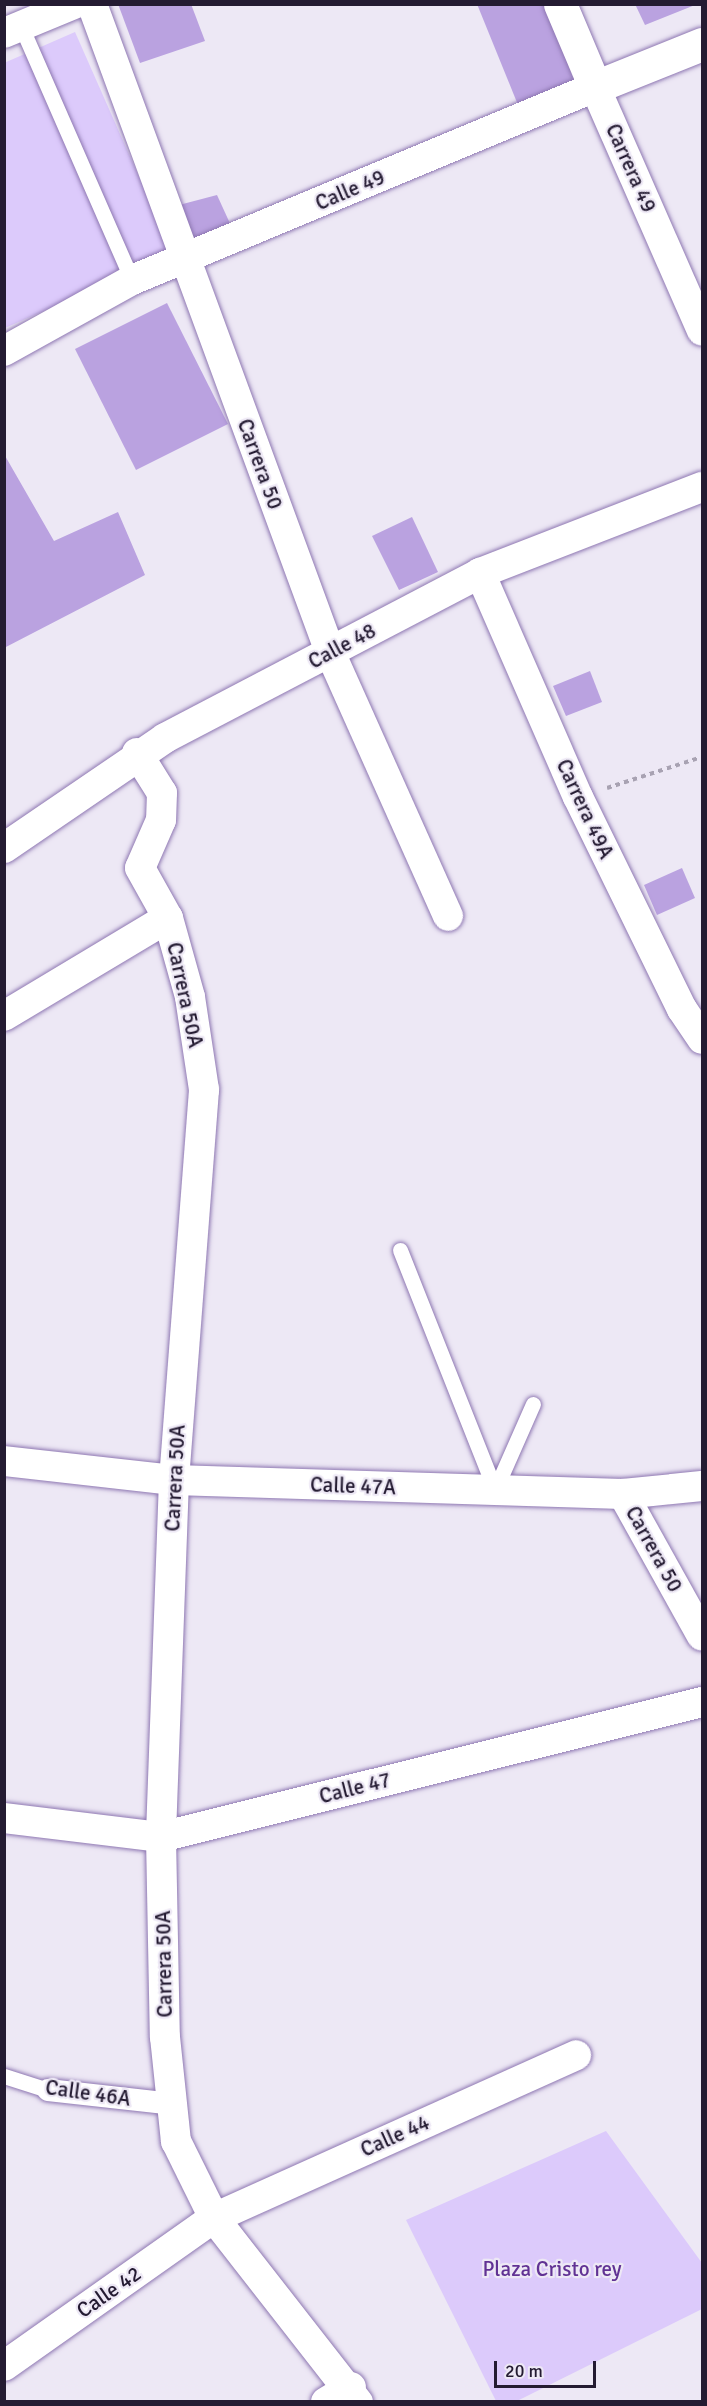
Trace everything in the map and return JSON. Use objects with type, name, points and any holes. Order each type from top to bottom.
[{"type":"street","points":[[13,29],[74,4]]},
{"type":"street","name":"Carrera 50","points":[[92,4],[330,652],[448,916]]},
{"type":"street","name":"Carrera 49","points":[[560,4],[702,332]]},
{"type":"street","name":"Calle 49","points":[[4,351],[132,280],[186,263],[595,87],[702,44]]},
{"type":"street","points":[[4,358],[186,263]]},
{"type":"street","name":"Calle 48","points":[[4,848],[138,753],[480,573],[702,487]]},
{"type":"street","name":"Carrera 49A","points":[[480,573],[578,797],[682,1009],[702,1039]]},
{"type":"street","name":"Carrera 50A","points":[[138,753],[162,793],[161,820],[140,868],[168,918],[190,997],[204,1090],[174,1480],[161,1837],[172,2104],[176,2141],[214,2218],[345,2397]]},
{"type":"street","points":[[4,1016],[168,918]]},
{"type":"street","name":"Calle 47A","points":[[4,1461],[174,1480],[623,1494],[702,1486]]},
{"type":"street","name":"Carrera 50","points":[[623,1494],[702,1636]]},
{"type":"street","name":"Calle 47","points":[[4,1818],[161,1837],[702,1702]]},
{"type":"street","name":"Calle 44","points":[[214,2218],[576,2055]]},
{"type":"street","name":"Calle 46A","points":[[48,2090],[172,2104]]},
{"type":"street","name":"Calle 42","points":[[4,2366],[214,2218]]},
{"type":"lane","points":[[13,29],[132,280]]},
{"type":"lane","points":[[400,1250],[495,1490]]},
{"type":"lane","points":[[495,1490],[533,1404]]},
{"type":"lane","name":"Calle 46A","points":[[4,2076],[48,2090]]},
{"type":"path","points":[[578,797],[702,757]]},
{"type":"green space","points":[[75,32],[173,254],[5,328],[4,63]]},
{"type":"green space","name":"Plaza Cristo rey","points":[[606,2131],[702,2263],[702,2309],[517,2401],[496,2401],[406,2220]]},
{"type":"building","points":[[118,4],[191,4],[205,41],[140,63]]},
{"type":"building","points":[[477,4],[548,4],[576,87],[518,105]]},
{"type":"building","points":[[635,4],[695,4],[695,5],[645,25]]},
{"type":"building","points":[[217,195],[233,230],[193,244],[179,205]]},
{"type":"building","points":[[167,303],[228,424],[136,470],[75,349]]},
{"type":"building","points":[[4,454],[54,541],[118,512],[145,575],[4,648]]},
{"type":"building","points":[[412,517],[438,572],[399,590],[372,536]]},
{"type":"building","points":[[590,671],[602,702],[566,716],[553,686]]},
{"type":"building","points":[[682,868],[695,898],[657,915],[644,885]]}]
